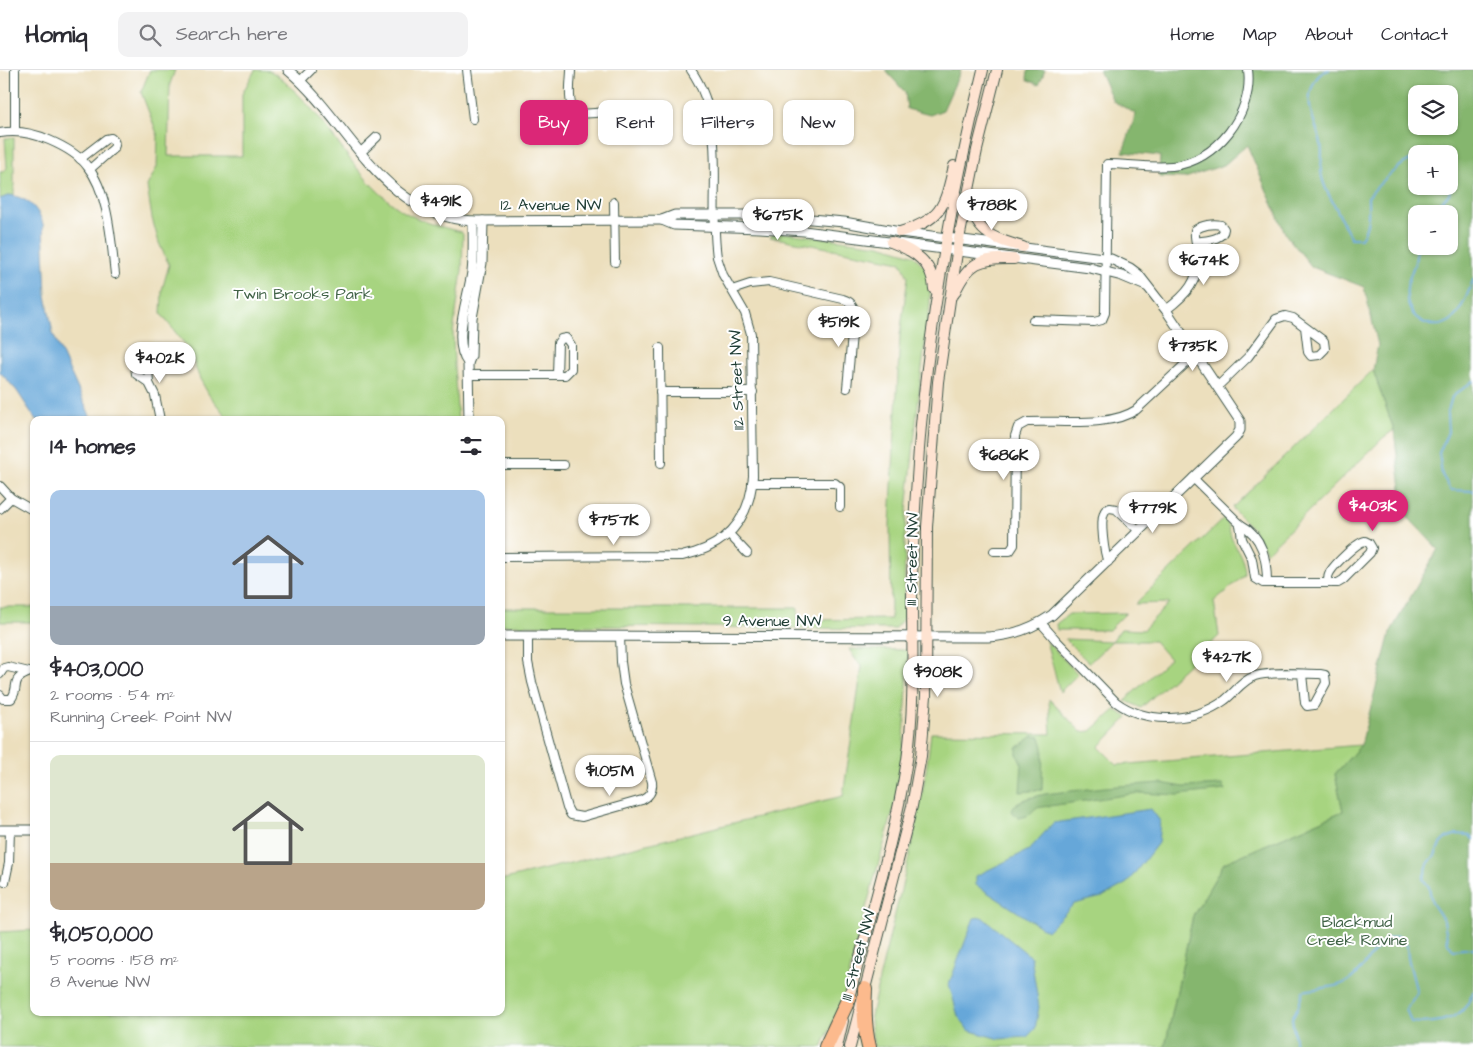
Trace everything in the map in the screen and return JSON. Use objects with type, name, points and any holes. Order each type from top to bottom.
[{"type":"highway","points":[[864,989],[865,1022],[869,1047]]},
{"type":"highway","points":[[826,1047],[849,998]]},
{"type":"main road","name":"111 Street NW","points":[[837,1047],[900,803],[910,737],[914,530],[923,408],[935,306],[946,237],[983,70]]},
{"type":"main road","name":"111 Street NW","points":[[850,1047],[917,782],[923,741],[926,696],[927,527],[938,382],[958,239],[997,70]]},
{"type":"main road","points":[[900,232],[932,219],[940,211],[948,191],[959,147],[970,123]]},
{"type":"main road","points":[[971,181],[971,206],[980,228],[991,237],[1024,247]]},
{"type":"main road","points":[[891,242],[911,251],[925,263],[931,272],[934,282],[935,306]]},
{"type":"main road","points":[[948,306],[960,279],[971,268],[989,258],[1014,259]]},
{"type":"street","points":[[15,70],[15,131]]},
{"type":"street","name":"12 Avenue NW","points":[[288,70],[301,80],[332,115],[360,153],[396,191],[409,200],[436,213],[453,218],[483,221],[662,220],[675,215],[752,215],[809,219],[1024,247],[1135,271],[1166,310],[1238,417],[1240,430],[1236,437],[1193,478]]},
{"type":"street","points":[[301,80],[311,70]]},
{"type":"street","points":[[467,70],[473,119]]},
{"type":"street","points":[[572,70],[571,103],[574,109],[580,113],[598,112]]},
{"type":"street","name":"112 Street NW","points":[[691,70],[704,94],[712,123],[718,262],[745,313],[751,334],[753,392],[752,483],[746,507],[729,534]]},
{"type":"street","points":[[1033,320],[1094,322],[1103,318],[1105,313],[1107,164],[1174,165],[1190,160],[1211,149],[1230,131],[1240,115],[1247,94],[1248,70]]},
{"type":"street","points":[[0,133],[15,131],[43,137],[59,144],[80,159],[90,170],[106,210],[115,274]]},
{"type":"street","points":[[360,153],[377,137]]},
{"type":"street","points":[[80,159],[106,139],[114,140],[114,148],[90,170]]},
{"type":"street","name":"12 Avenue NW","points":[[614,202],[615,262]]},
{"type":"street","points":[[468,363],[463,356],[462,328],[472,271],[473,220]]},
{"type":"street","name":"12 Avenue NW","points":[[662,220],[674,226],[804,231],[1014,259],[1106,265],[1122,276],[1146,286]]},
{"type":"street","points":[[469,416],[468,363],[471,356],[472,318],[482,264],[483,221]]},
{"type":"street","points":[[1166,310],[1185,295],[1194,279],[1198,261],[1196,242]]},
{"type":"street","points":[[732,290],[756,283],[768,282],[843,298],[852,303],[854,313],[847,388]]},
{"type":"street","points":[[1218,386],[1248,357],[1279,317],[1290,316],[1305,327]]},
{"type":"street","points":[[660,348],[661,463]]},
{"type":"street","points":[[994,551],[1008,551],[1014,545],[1015,436],[1016,430],[1021,425],[1031,422],[1106,420],[1126,416],[1136,410],[1196,354]]},
{"type":"street","points":[[469,375],[557,375]]},
{"type":"street","points":[[149,383],[159,416]]},
{"type":"street","points":[[660,392],[753,392]]},
{"type":"street","points":[[505,465],[564,465]]},
{"type":"street","points":[[1193,478],[1240,524],[1248,528],[1255,535],[1262,548],[1266,562],[1267,583]]},
{"type":"street","name":"9 Avenue NW","points":[[505,636],[995,637],[1017,632],[1052,616],[1193,478]]},
{"type":"street","points":[[752,483],[835,483],[840,487],[840,507]]},
{"type":"street","points":[[0,486],[11,498],[30,509]]},
{"type":"street","points":[[0,509],[11,498]]},
{"type":"street","points":[[1108,562],[1104,554],[1103,540],[1103,515],[1105,510],[1114,508],[1138,531]]},
{"type":"street","points":[[1240,524],[1242,538],[1252,559],[1255,578],[1260,582],[1267,583],[1331,583],[1338,583],[1371,550],[1369,543],[1365,541],[1358,543],[1332,569],[1328,576],[1328,580],[1331,583]]},
{"type":"street","points":[[505,557],[672,557],[699,552],[718,543],[729,534],[747,553]]},
{"type":"street","points":[[1041,622],[1113,699],[1126,709],[1144,715],[1162,718],[1195,714],[1219,704],[1248,680],[1256,676],[1269,674],[1302,674],[1323,675],[1326,677],[1326,683],[1314,705],[1307,706],[1305,704],[1302,674]]},
{"type":"street","points":[[528,636],[528,662],[532,682],[567,808],[571,815],[585,816],[642,800],[651,792],[652,782],[623,676],[620,636]]},
{"type":"street","points":[[0,674],[4,668],[8,667],[30,672]]},
{"type":"street","points":[[0,695],[3,699],[10,699],[15,692],[17,680],[30,673]]},
{"type":"street","points":[[0,830],[30,830]]},
{"type":"street","points":[[5,882],[9,863],[10,830]]},
{"type":"green space","name":"Twin Brooks Park","points":[[150,70],[175,70],[170,84],[168,156],[242,156],[242,94],[255,70],[270,71],[280,77],[303,99],[365,178],[394,205],[417,219],[463,234],[462,271],[453,333],[458,416],[226,416],[209,395],[200,379],[188,348],[161,314],[162,290],[169,265],[159,243],[152,218],[147,186],[157,167],[158,136],[141,92]]},
{"type":"green space","points":[[885,70],[961,70],[943,110],[930,115],[907,109],[905,92]]},
{"type":"green space","points":[[1028,70],[1045,70],[1039,85],[1027,79]]},
{"type":"green space","name":"Blackmud Creek Ravine","points":[[1099,70],[1473,70],[1473,1047],[1165,1047],[1193,916],[1224,863],[1343,811],[1335,774],[1361,745],[1390,633],[1438,549],[1404,513],[1394,430],[1373,370],[1378,345],[1364,287],[1312,267],[1286,235],[1247,145],[1224,165],[1185,178],[1159,177],[1160,156],[1123,152],[1136,114],[1113,101]]},
{"type":"green space","points":[[5,138],[14,138],[14,196],[10,195],[0,199],[0,172],[7,168]]},
{"type":"green space","points":[[777,232],[880,245],[913,255],[925,267],[930,282],[930,305],[905,530],[904,618],[894,629],[505,625],[505,608],[798,608],[798,620],[891,619],[890,524],[900,335],[908,277],[901,262],[770,237]]},
{"type":"green space","points":[[1373,370],[1394,430],[1384,437],[1267,552],[1252,528],[1232,508]]},
{"type":"green space","points":[[1224,518],[1242,560],[1245,575],[1214,601],[1219,636],[1141,708],[1125,700],[1170,659],[1154,641],[1112,641],[1121,629],[1143,630],[1169,603],[1135,604]]},
{"type":"green space","points":[[0,607],[30,607],[30,622],[0,622]]},
{"type":"green space","points":[[1126,613],[1109,630],[1057,630],[1056,624],[1069,614]]},
{"type":"green space","points":[[1065,639],[1112,641],[1089,663]]},
{"type":"green space","points":[[1046,641],[1078,674],[1060,692]]},
{"type":"green space","points":[[849,649],[909,650],[904,739],[896,801],[859,933],[844,996],[822,1047],[0,1047],[0,932],[30,930],[30,1016],[505,1016],[505,879],[843,796],[862,666]]},
{"type":"green space","points":[[1049,699],[1081,732],[1091,731],[1115,710],[1128,717],[1099,747],[1117,765],[1361,745],[1335,774],[1343,811],[1224,863],[1193,916],[1165,1047],[874,1047],[870,1021],[913,838],[931,733],[1051,734]]},
{"type":"green space","points":[[1033,736],[1040,737],[1043,747],[1042,790],[1020,792],[1022,764],[1017,754],[1017,748]]},
{"type":"green space","points":[[1161,783],[1184,787],[1222,785],[1225,790],[1178,795],[1139,793],[1036,808],[1028,816],[1018,818],[1012,811],[1015,805],[1026,799],[1045,794]]},
{"type":"water","points":[[10,195],[22,198],[35,208],[41,218],[43,224],[46,295],[53,334],[90,416],[33,416],[17,391],[0,372],[0,199]]},
{"type":"water","points":[[1151,809],[1160,821],[1158,843],[1127,883],[1102,897],[1074,904],[1047,931],[976,885],[976,876],[1029,850],[1053,823]]},
{"type":"water","points":[[982,917],[1031,957],[1039,1007],[1035,1029],[1027,1037],[999,1039],[968,1030],[958,1016],[949,984],[974,918]]},
{"type":"waterway","points":[[1329,70],[1319,75],[1314,82],[1309,100],[1321,144],[1323,181],[1351,238],[1361,238],[1364,233],[1368,219],[1368,197],[1397,168],[1408,161]]},
{"type":"waterway","points":[[1438,205],[1448,195]]},
{"type":"waterway","points":[[1416,255],[1408,284],[1407,299],[1412,313],[1423,322],[1436,325],[1443,324],[1454,318],[1464,302],[1473,280]]},
{"type":"waterway","points":[[1473,381],[1452,397],[1447,414],[1448,432],[1439,453],[1442,475],[1451,490],[1473,491]]},
{"type":"waterway","points":[[1473,839],[1469,835],[1457,834],[1446,838],[1440,844],[1428,864],[1423,879],[1429,887],[1432,903],[1444,921],[1448,943],[1453,950],[1473,948]]},
{"type":"waterway","points":[[1296,1047],[1292,1018],[1303,991],[1335,986],[1347,982],[1387,939],[1398,936],[1407,946],[1408,958],[1417,993],[1406,1009],[1411,1022],[1441,1021],[1456,1016],[1466,1006],[1473,992]]}]
